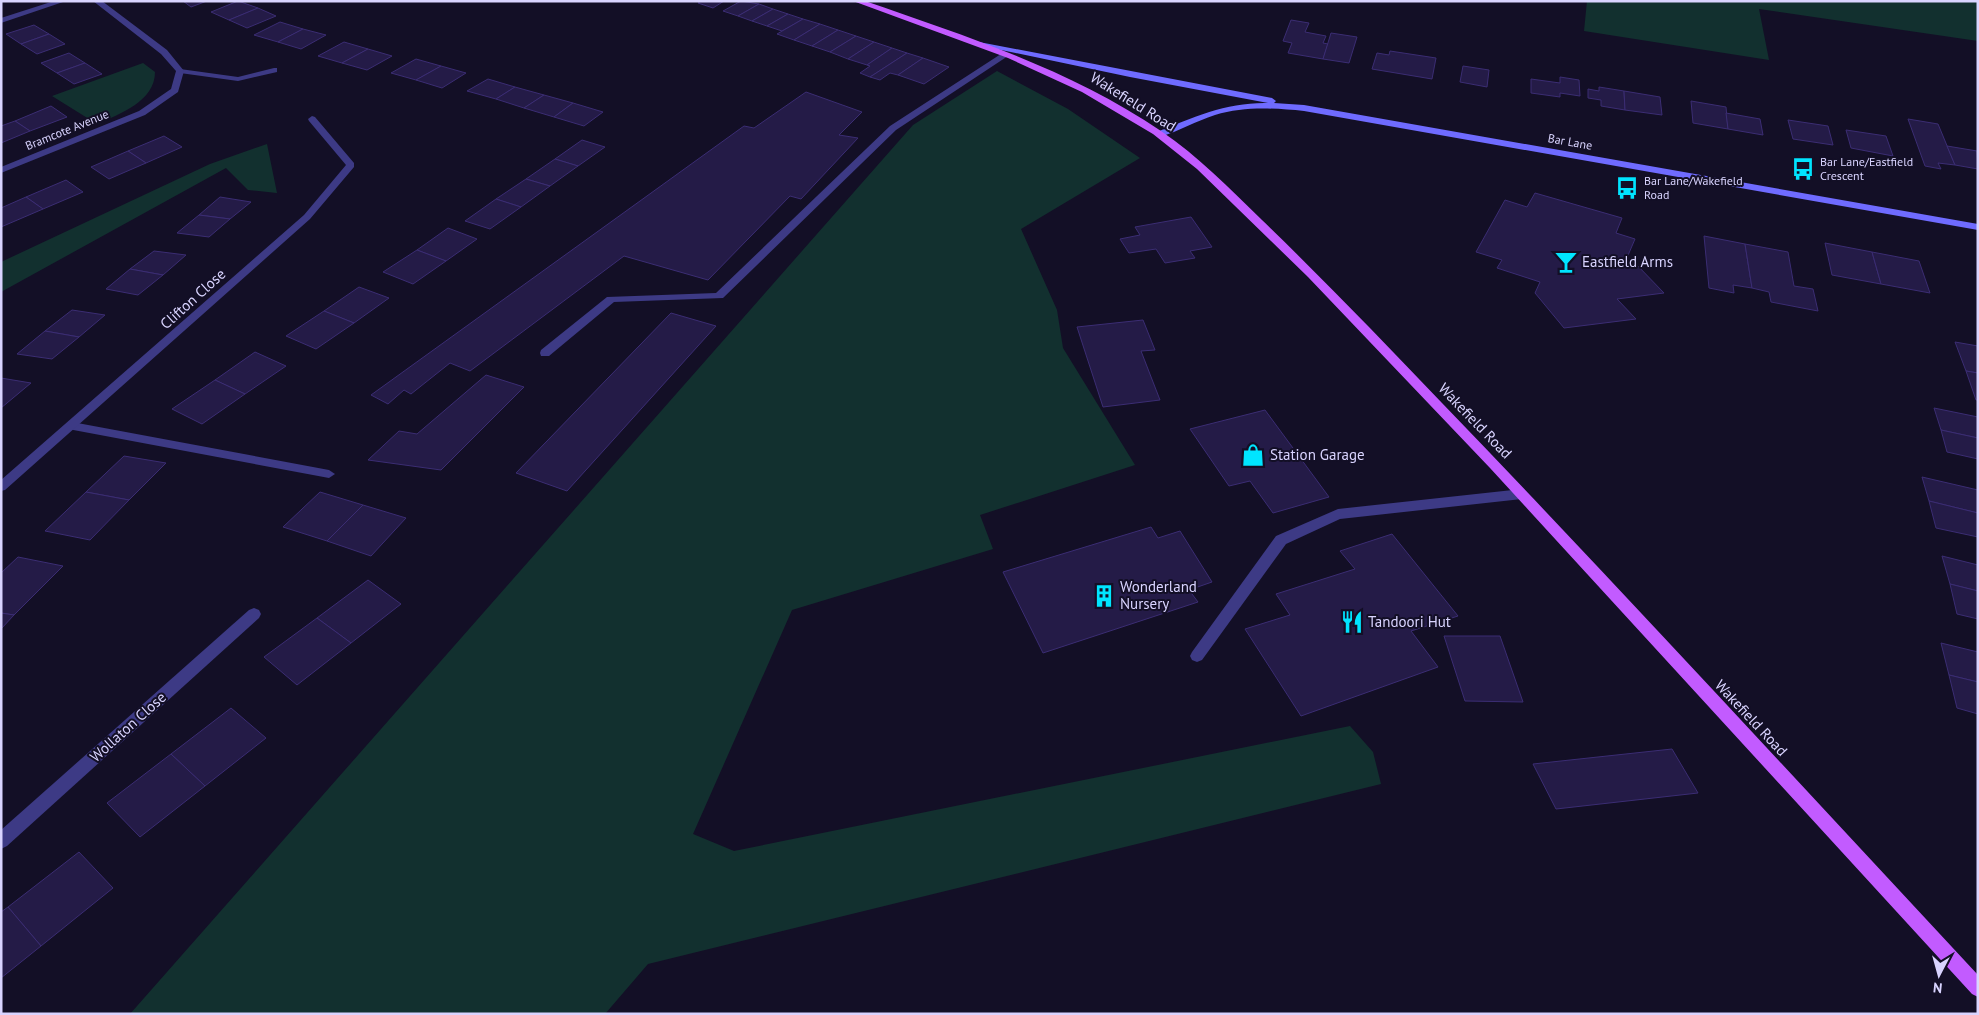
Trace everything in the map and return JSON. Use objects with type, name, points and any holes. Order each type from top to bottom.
[{"type":"main road","name":"Wakefield Road","points":[[857,1],[982,44],[1074,84],[1116,106],[1160,134],[1222,188],[1285,247],[1522,494],[1978,988]]},
{"type":"main road","points":[[982,44],[1130,76],[1248,95],[1304,108]]},
{"type":"main road","name":"Bar Lane","points":[[1160,134],[1196,119],[1243,106],[1268,105],[1304,108],[1978,227]]},
{"type":"street","points":[[1,21],[62,1]]},
{"type":"street","points":[[97,1],[164,52],[180,71],[238,79],[274,70]]},
{"type":"street","points":[[545,353],[611,299],[719,296],[893,128],[1006,54]]},
{"type":"street","name":"Bramcote Avenue","points":[[1,170],[142,113],[175,90],[180,71]]},
{"type":"street","name":"Clifton Close","points":[[1,487],[307,217],[351,164],[312,119]]},
{"type":"street","points":[[72,426],[329,474]]},
{"type":"street","points":[[1197,656],[1281,540],[1338,514],[1522,494]]},
{"type":"street","name":"Wollaton Close","points":[[1,841],[254,614]]},
{"type":"green space","points":[[1587,1],[1978,1],[1978,41],[1759,9],[1769,60],[1584,31]]},
{"type":"green space","points":[[143,63],[155,72],[149,91],[143,99],[116,116],[97,124],[52,96]]},
{"type":"green space","points":[[997,71],[1068,109],[1140,158],[1021,229],[1057,310],[1063,348],[1135,465],[980,515],[993,549],[792,610],[693,834],[734,851],[1350,726],[1373,752],[1381,784],[648,964],[605,1014],[130,1014],[913,125]]},
{"type":"green space","points":[[267,144],[277,193],[248,190],[226,168],[1,292],[1,262],[210,164]]},
{"type":"building","points":[[183,1],[207,1],[191,7]]},
{"type":"building","points":[[238,1],[258,8],[229,20],[211,12]]},
{"type":"building","points":[[701,1],[724,1],[713,8],[698,3]]},
{"type":"building","points":[[741,1],[759,4],[738,16],[723,11]]},
{"type":"building","points":[[759,4],[773,9],[752,21],[738,16]]},
{"type":"building","points":[[258,8],[276,16],[247,28],[229,20]]},
{"type":"building","points":[[773,9],[788,14],[767,26],[752,21]]},
{"type":"building","points":[[788,14],[803,19],[782,31],[767,26]]},
{"type":"building","points":[[803,19],[820,24],[794,40],[777,34]]},
{"type":"building","points":[[1291,20],[1309,23],[1305,32],[1326,36],[1323,43],[1328,44],[1323,59],[1288,53],[1292,43],[1283,41]]},
{"type":"building","points":[[280,22],[303,29],[278,42],[254,35]]},
{"type":"building","points":[[820,24],[838,30],[812,46],[794,40]]},
{"type":"building","points":[[34,25],[49,34],[21,44],[6,34]]},
{"type":"building","points":[[303,29],[326,35],[301,49],[278,42]]},
{"type":"building","points":[[838,30],[856,36],[830,52],[812,46]]},
{"type":"building","points":[[1331,33],[1357,37],[1349,63],[1323,59]]},
{"type":"building","points":[[49,34],[65,44],[37,54],[21,44]]},
{"type":"building","points":[[856,36],[874,42],[848,59],[830,52]]},
{"type":"building","points":[[344,42],[368,49],[342,63],[318,56]]},
{"type":"building","points":[[874,42],[892,48],[867,65],[848,59]]},
{"type":"building","points":[[892,48],[907,53],[870,77],[860,73],[870,66],[867,65]]},
{"type":"building","points":[[368,49],[392,56],[367,70],[342,63]]},
{"type":"building","points":[[1390,51],[1436,58],[1432,79],[1372,69],[1377,53],[1389,55]]},
{"type":"building","points":[[69,53],[85,63],[57,73],[41,63]]},
{"type":"building","points":[[907,53],[923,58],[898,75],[890,73],[880,80],[870,77]]},
{"type":"building","points":[[923,58],[949,67],[924,84],[898,75]]},
{"type":"building","points":[[416,59],[441,66],[416,80],[391,73]]},
{"type":"building","points":[[85,63],[102,74],[74,84],[57,73]]},
{"type":"building","points":[[441,66],[466,73],[442,88],[416,80]]},
{"type":"building","points":[[1463,66],[1489,70],[1487,87],[1460,82]]},
{"type":"building","points":[[1560,77],[1579,80],[1580,96],[1560,93],[1560,97],[1531,93],[1531,79],[1560,83]]},
{"type":"building","points":[[488,79],[515,87],[496,99],[467,91]]},
{"type":"building","points":[[515,87],[544,95],[524,108],[496,99]]},
{"type":"building","points":[[1599,87],[1624,91],[1625,110],[1601,106],[1601,100],[1588,98],[1588,89],[1599,91]]},
{"type":"building","points":[[1624,91],[1660,97],[1662,115],[1625,110]]},
{"type":"building","points":[[806,92],[862,112],[839,135],[858,138],[801,199],[790,196],[708,280],[624,256],[470,371],[450,363],[411,394],[404,390],[388,404],[371,395],[744,126],[754,128]]},
{"type":"building","points":[[544,95],[573,103],[554,117],[524,108]]},
{"type":"building","points":[[1691,101],[1726,107],[1728,129],[1693,123]]},
{"type":"building","points":[[573,103],[603,112],[584,126],[554,117]]},
{"type":"building","points":[[51,106],[67,117],[30,131],[15,121]]},
{"type":"building","points":[[1726,113],[1760,119],[1763,135],[1728,129]]},
{"type":"building","points":[[1908,119],[1938,124],[1955,165],[1938,163],[1941,169],[1925,166]]},
{"type":"building","points":[[1788,120],[1828,126],[1833,145],[1793,139]]},
{"type":"building","points":[[15,121],[30,131],[1,143],[1,126]]},
{"type":"building","points":[[1846,130],[1886,136],[1893,156],[1851,148]]},
{"type":"building","points":[[164,136],[182,147],[146,163],[128,151]]},
{"type":"building","points":[[582,140],[605,147],[578,166],[555,159]]},
{"type":"building","points":[[1947,146],[1977,151],[1978,169],[1955,165]]},
{"type":"building","points":[[128,151],[146,163],[109,179],[91,167]]},
{"type":"building","points":[[555,159],[578,166],[550,186],[526,179]]},
{"type":"building","points":[[526,179],[550,186],[521,207],[496,199]]},
{"type":"building","points":[[66,180],[83,192],[43,209],[26,197]]},
{"type":"building","name":"Eastfield Arms","points":[[1535,193],[1622,218],[1616,233],[1635,239],[1626,260],[1635,263],[1664,293],[1617,299],[1636,319],[1564,328],[1535,293],[1540,282],[1497,268],[1502,260],[1476,252],[1505,200],[1527,207]]},
{"type":"building","points":[[26,197],[43,209],[1,227],[1,208]]},
{"type":"building","points":[[220,197],[251,202],[230,219],[199,215]]},
{"type":"building","points":[[496,199],[521,207],[490,229],[465,221]]},
{"type":"building","points":[[199,215],[230,219],[209,237],[177,233]]},
{"type":"building","points":[[1191,217],[1212,247],[1190,251],[1195,258],[1165,263],[1156,249],[1129,253],[1120,239],[1140,235],[1135,227]]},
{"type":"building","points":[[448,228],[477,239],[446,261],[417,250]]},
{"type":"building","points":[[1704,236],[1745,244],[1752,288],[1733,285],[1734,293],[1709,288]]},
{"type":"building","points":[[1825,243],[1872,252],[1881,284],[1832,275]]},
{"type":"building","points":[[1745,244],[1788,252],[1794,286],[1813,289],[1818,311],[1771,302],[1769,292],[1752,288]]},
{"type":"building","points":[[417,250],[446,261],[413,284],[383,272]]},
{"type":"building","points":[[154,251],[186,255],[163,275],[130,269]]},
{"type":"building","points":[[1872,252],[1919,261],[1930,293],[1881,284]]},
{"type":"building","points":[[130,269],[163,275],[138,295],[106,289]]},
{"type":"building","points":[[359,287],[389,298],[354,323],[324,311]]},
{"type":"building","points":[[72,310],[105,315],[79,337],[45,331]]},
{"type":"building","points":[[324,311],[354,323],[316,349],[286,336]]},
{"type":"building","points":[[671,313],[716,326],[567,491],[516,473]]},
{"type":"building","points":[[1143,320],[1155,350],[1141,351],[1160,400],[1103,407],[1077,327]]},
{"type":"building","points":[[45,331],[79,337],[52,359],[17,354]]},
{"type":"building","points":[[1955,342],[1978,346],[1978,373],[1966,371]]},
{"type":"building","points":[[255,352],[286,366],[245,394],[215,380]]},
{"type":"building","points":[[1966,371],[1978,373],[1978,400],[1976,400]]},
{"type":"building","points":[[486,375],[524,387],[441,470],[368,460],[399,431],[417,434]]},
{"type":"building","points":[[1,378],[31,383],[1,408]]},
{"type":"building","points":[[215,380],[245,394],[202,424],[172,409]]},
{"type":"building","points":[[1934,408],[1978,417],[1978,438],[1941,430]]},
{"type":"building","name":"Station Garage","points":[[1265,410],[1329,497],[1273,513],[1250,481],[1229,486],[1190,429]]},
{"type":"building","points":[[1941,430],[1978,438],[1978,459],[1947,452]]},
{"type":"building","points":[[124,456],[166,463],[129,500],[86,492]]},
{"type":"building","points":[[1922,477],[1978,490],[1978,513],[1929,501]]},
{"type":"building","points":[[86,492],[129,500],[90,540],[45,531]]},
{"type":"building","points":[[320,492],[363,505],[327,541],[283,527]]},
{"type":"building","points":[[1929,501],[1978,513],[1978,537],[1936,528]]},
{"type":"building","points":[[363,505],[406,518],[371,556],[327,541]]},
{"type":"building","name":"Wonderland Nursery","points":[[1151,527],[1158,538],[1180,531],[1212,582],[1189,590],[1198,602],[1043,653],[1003,572]]},
{"type":"building","name":"Tandoori Hut","points":[[1392,534],[1458,616],[1411,631],[1438,667],[1301,716],[1245,629],[1290,615],[1276,594],[1355,569],[1340,551]]},
{"type":"building","points":[[1942,556],[1978,565],[1978,591],[1950,584]]},
{"type":"building","points":[[18,557],[63,566],[14,615],[1,613],[1,573]]},
{"type":"building","points":[[368,580],[401,604],[351,643],[317,618]]},
{"type":"building","points":[[1950,584],[1978,591],[1978,619],[1957,614]]},
{"type":"building","points":[[1,613],[14,615],[1,629]]},
{"type":"building","points":[[317,618],[351,643],[297,685],[264,657]]},
{"type":"building","points":[[1444,636],[1500,636],[1523,702],[1465,701]]},
{"type":"building","points":[[1941,643],[1978,652],[1978,682],[1949,675]]},
{"type":"building","points":[[1949,675],[1978,682],[1978,714],[1957,708]]},
{"type":"building","points":[[231,708],[266,738],[205,786],[171,754]]},
{"type":"building","points":[[1672,749],[1698,793],[1556,809],[1533,764]]},
{"type":"building","points":[[171,754],[205,786],[140,837],[107,803]]},
{"type":"building","points":[[79,852],[113,888],[41,946],[8,907]]},
{"type":"building","points":[[8,907],[41,946],[1,978],[1,912]]},
{"type":"place","name":"Bar Lane/Eastfield Crescent","points":[[1803,169]]},
{"type":"place","name":"Bar Lane/Wakefield Road","points":[[1627,188]]},
{"type":"place","name":"Eastfield Arms","points":[[1566,262]]},
{"type":"place","name":"Station Garage","points":[[1253,455]]},
{"type":"place","name":"Wonderland Nursery","points":[[1104,596]]},
{"type":"place","name":"Tandoori Hut","points":[[1352,622]]}]
